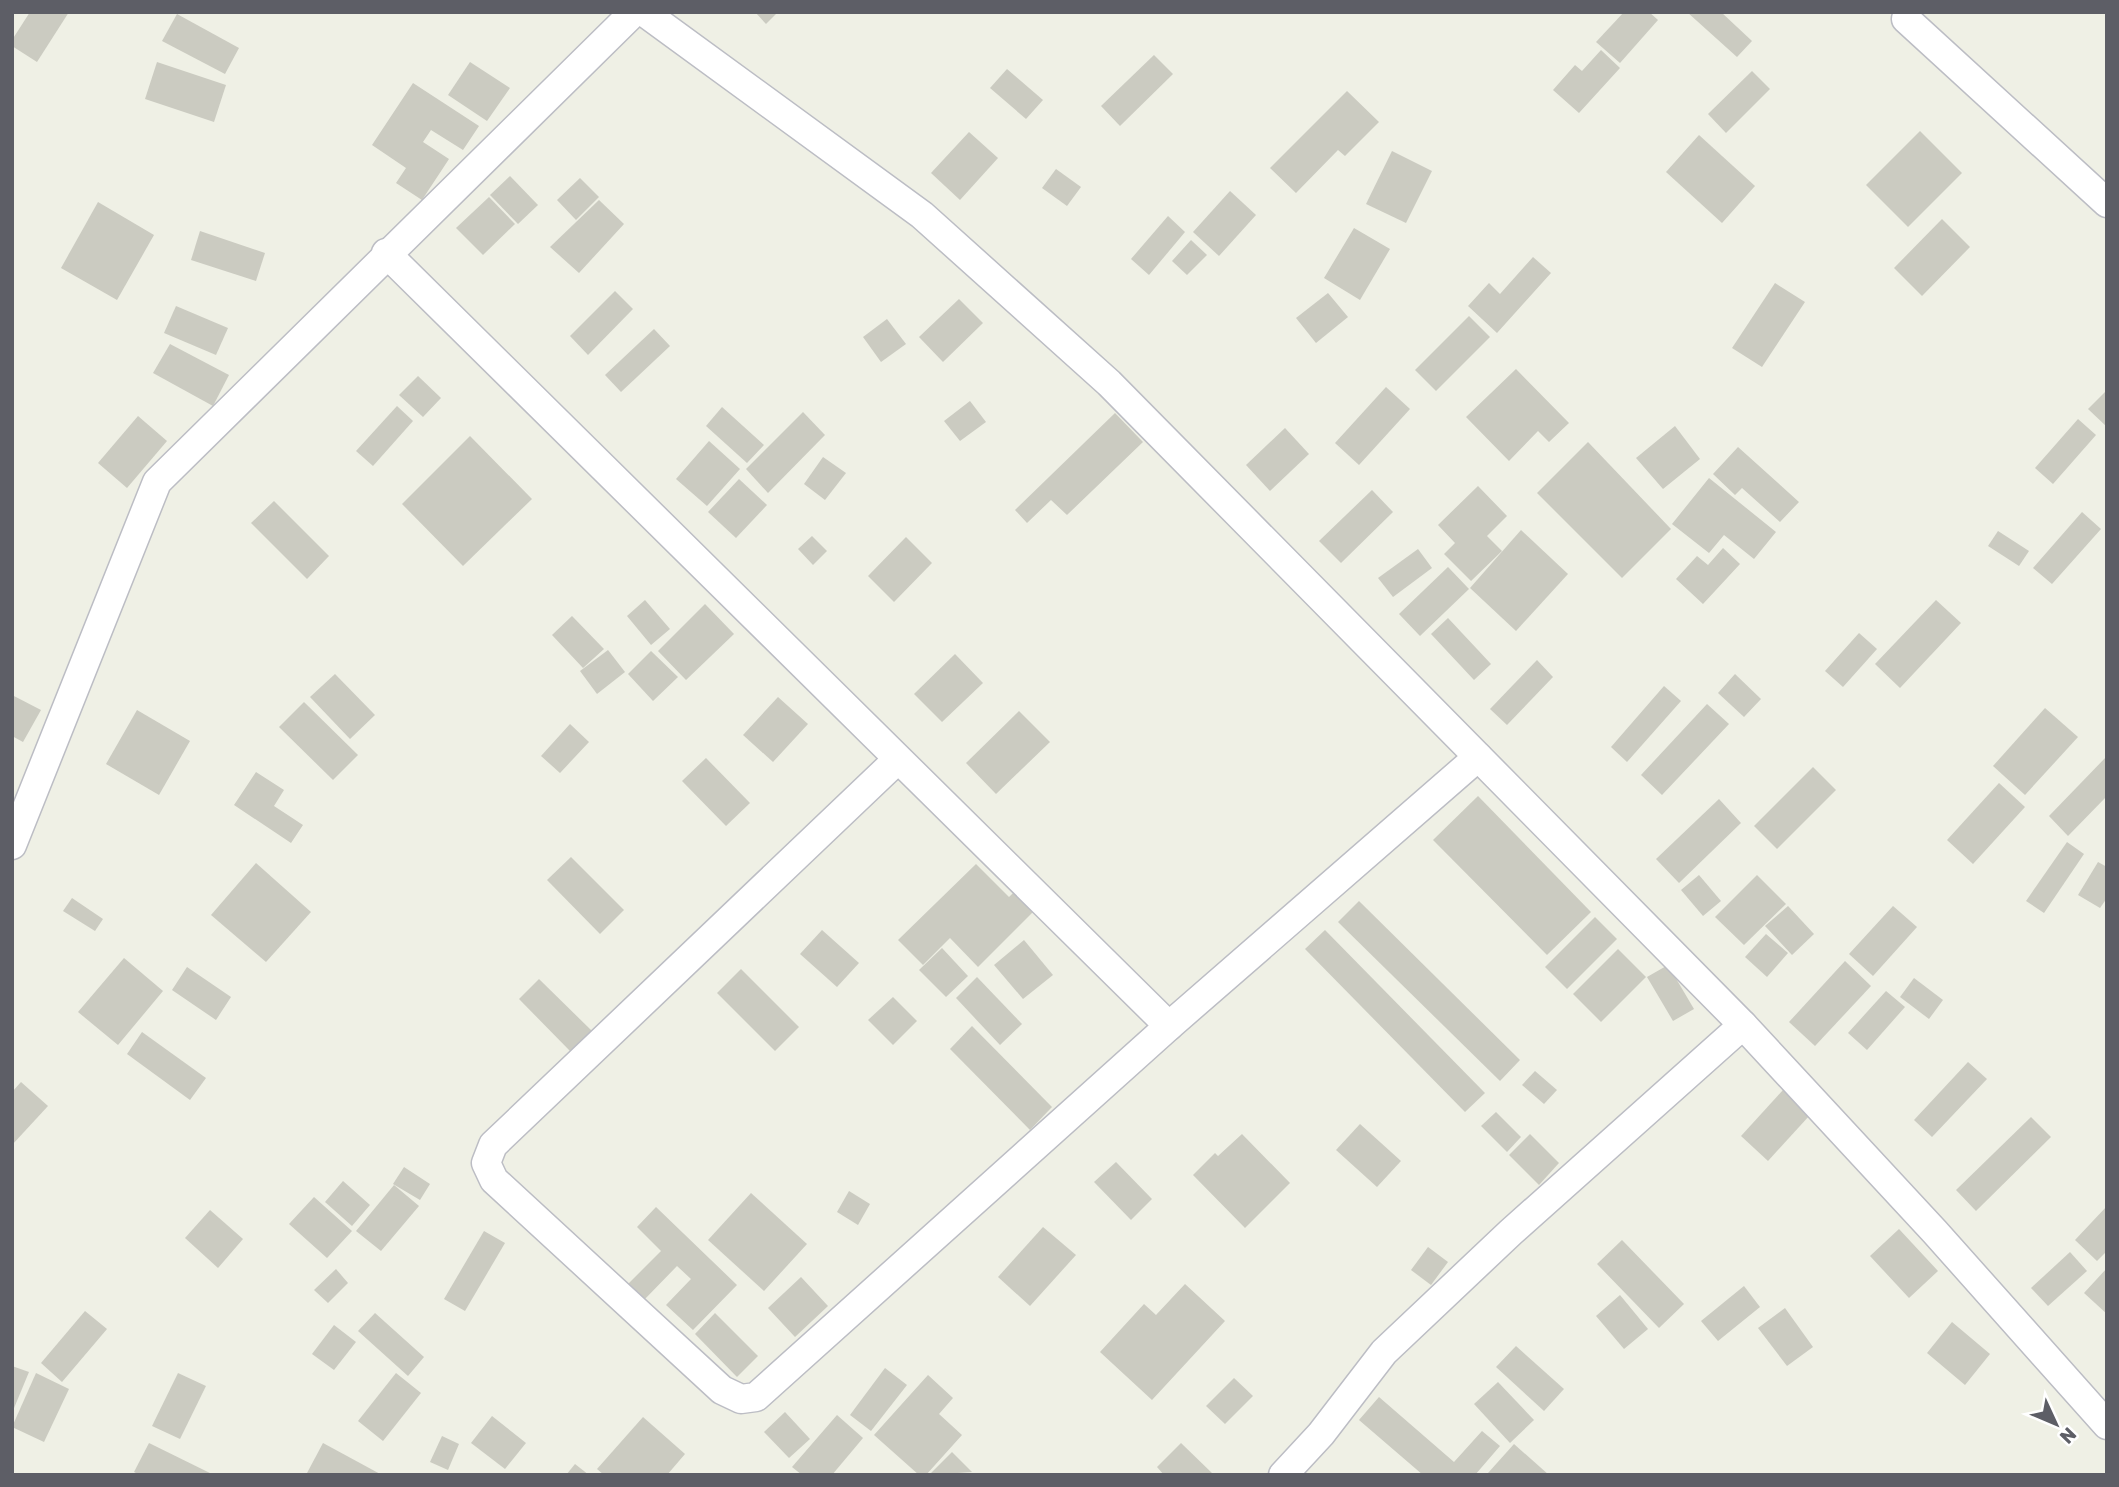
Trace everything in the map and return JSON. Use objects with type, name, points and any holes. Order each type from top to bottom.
[{"type":"street","points":[[12,845],[157,482],[634,12]]},
{"type":"street","points":[[644,12],[922,215],[1109,383],[1742,1025],[1935,1232],[2107,1425]]},
{"type":"street","points":[[1906,19],[2107,203]]},
{"type":"street","points":[[386,254],[1169,1026]]},
{"type":"street","points":[[897,760],[493,1145],[486,1163],[494,1180],[722,1390],[741,1399],[756,1397],[1169,1026],[1478,757]]},
{"type":"street","points":[[1283,1475],[1321,1434],[1384,1352],[1511,1232],[1742,1025]]},
{"type":"building","points":[[30,12],[69,12],[37,62],[12,46],[12,40]]},
{"type":"building","points":[[755,12],[778,12],[766,24]]},
{"type":"building","points":[[1624,12],[1649,12],[1658,20],[1620,63],[1596,42]]},
{"type":"building","points":[[1687,12],[1721,12],[1752,41],[1737,57]]},
{"type":"building","points":[[177,14],[239,48],[225,74],[162,41]]},
{"type":"building","points":[[1601,50],[1620,68],[1579,113],[1553,90],[1575,65],[1582,71]]},
{"type":"building","points":[[1154,55],[1173,74],[1120,126],[1101,106]]},
{"type":"building","points":[[157,62],[226,85],[214,122],[145,99]]},
{"type":"building","points":[[470,62],[510,88],[487,121],[448,95]]},
{"type":"building","points":[[1007,69],[1043,100],[1026,119],[990,88]]},
{"type":"building","points":[[1752,71],[1770,89],[1726,133],[1708,114]]},
{"type":"building","points":[[413,83],[479,126],[463,150],[431,130],[423,142],[449,159],[422,200],[396,183],[406,168],[372,145]]},
{"type":"building","points":[[1347,91],[1379,122],[1345,156],[1338,150],[1296,193],[1270,168]]},
{"type":"building","points":[[1920,131],[1962,173],[1908,227],[1866,185]]},
{"type":"building","points":[[969,132],[998,158],[960,200],[931,173]]},
{"type":"building","points":[[1699,135],[1755,186],[1722,223],[1666,172]]},
{"type":"building","points":[[1392,151],[1432,171],[1406,223],[1366,204]]},
{"type":"building","points":[[1056,169],[1081,187],[1067,206],[1042,188]]},
{"type":"building","points":[[510,176],[538,205],[518,224],[490,195]]},
{"type":"building","points":[[580,178],[599,197],[576,220],[557,200]]},
{"type":"building","points":[[1230,191],[1256,215],[1219,256],[1193,232]]},
{"type":"building","points":[[489,197],[515,224],[483,255],[456,228]]},
{"type":"building","points":[[599,200],[624,224],[579,273],[550,247]]},
{"type":"building","points":[[98,202],[154,235],[117,300],[61,268]]},
{"type":"building","points":[[1168,216],[1185,232],[1149,275],[1131,259]]},
{"type":"building","points":[[1942,219],[1970,247],[1922,296],[1894,268]]},
{"type":"building","points":[[1354,228],[1390,249],[1360,300],[1324,278]]},
{"type":"building","points":[[200,231],[265,253],[256,281],[191,260]]},
{"type":"building","points":[[1191,240],[1207,255],[1187,275],[1172,261]]},
{"type":"building","points":[[1533,257],[1551,273],[1497,333],[1468,306],[1489,283],[1500,294]]},
{"type":"building","points":[[1775,283],[1805,302],[1762,367],[1732,348]]},
{"type":"building","points":[[615,291],[633,309],[588,355],[570,336]]},
{"type":"building","points":[[1328,293],[1348,317],[1316,343],[1296,318]]},
{"type":"building","points":[[959,299],[983,323],[943,362],[919,337]]},
{"type":"building","points":[[176,306],[228,328],[216,355],[164,333]]},
{"type":"building","points":[[1469,316],[1490,337],[1436,391],[1415,370]]},
{"type":"building","points":[[887,319],[906,344],[881,362],[863,337]]},
{"type":"building","points":[[654,329],[670,346],[621,392],[605,375]]},
{"type":"building","points":[[170,344],[229,375],[213,406],[153,373]]},
{"type":"building","points":[[1516,369],[1569,423],[1549,442],[1538,431],[1509,461],[1466,417]]},
{"type":"building","points":[[418,376],[441,398],[423,417],[399,395]]},
{"type":"building","points":[[1386,387],[1410,409],[1359,465],[1335,443]]},
{"type":"building","points":[[2107,390],[2107,427],[2088,409]]},
{"type":"building","points":[[970,401],[986,422],[960,441],[944,421]]},
{"type":"building","points":[[397,406],[413,421],[373,466],[356,451]]},
{"type":"building","points":[[722,407],[764,445],[747,463],[706,426]]},
{"type":"building","points":[[803,412],[825,435],[768,493],[746,469]]},
{"type":"building","points":[[1115,413],[1143,442],[1067,515],[1051,500],[1027,523],[1015,510]]},
{"type":"building","points":[[138,416],[167,441],[127,488],[98,463]]},
{"type":"building","points":[[2078,419],[2096,435],[2053,484],[2035,468]]},
{"type":"building","points":[[1675,426],[1700,459],[1663,489],[1636,458]]},
{"type":"building","points":[[1285,428],[1309,454],[1270,491],[1246,465]]},
{"type":"building","points":[[470,436],[532,499],[463,566],[402,504]]},
{"type":"building","points":[[709,441],[740,469],[707,506],[676,479]]},
{"type":"building","points":[[1588,442],[1671,529],[1622,578],[1537,493]]},
{"type":"building","points":[[1738,447],[1799,502],[1780,522],[1742,488],[1735,495],[1713,474]]},
{"type":"building","points":[[823,457],[846,473],[825,500],[804,484]]},
{"type":"building","points":[[1709,478],[1776,532],[1754,559],[1724,535],[1709,553],[1672,524]]},
{"type":"building","points":[[739,479],[767,505],[736,538],[708,512]]},
{"type":"building","points":[[1478,486],[1507,516],[1487,536],[1502,551],[1471,581],[1444,554],[1455,543],[1438,525]]},
{"type":"building","points":[[1372,490],[1393,512],[1341,563],[1319,541]]},
{"type":"building","points":[[274,501],[329,556],[307,579],[251,523]]},
{"type":"building","points":[[2082,512],[2101,529],[2052,584],[2033,568]]},
{"type":"building","points":[[1521,530],[1568,574],[1516,631],[1470,588]]},
{"type":"building","points":[[1998,531],[2029,551],[2019,566],[1988,546]]},
{"type":"building","points":[[812,536],[827,551],[813,565],[798,549]]},
{"type":"building","points":[[906,537],[932,563],[894,602],[868,576]]},
{"type":"building","points":[[1723,548],[1740,564],[1703,604],[1676,579],[1697,556],[1708,565]]},
{"type":"building","points":[[1418,549],[1432,568],[1393,597],[1378,578]]},
{"type":"building","points":[[1448,567],[1469,589],[1420,636],[1399,614]]},
{"type":"building","points":[[645,600],[670,629],[651,645],[627,616]]},
{"type":"building","points":[[1936,600],[1961,623],[1900,688],[1875,664]]},
{"type":"building","points":[[705,604],[734,634],[686,680],[658,651]]},
{"type":"building","points":[[572,616],[604,649],[583,668],[552,635]]},
{"type":"building","points":[[1448,618],[1491,664],[1474,680],[1431,634]]},
{"type":"building","points":[[1859,633],[1877,649],[1843,687],[1825,671]]},
{"type":"building","points":[[608,650],[625,672],[597,694],[580,671]]},
{"type":"building","points":[[651,651],[678,677],[653,701],[628,674]]},
{"type":"building","points":[[955,654],[983,683],[942,722],[914,694]]},
{"type":"building","points":[[1537,660],[1553,677],[1507,725],[1490,709]]},
{"type":"building","points":[[335,674],[375,715],[350,739],[310,697]]},
{"type":"building","points":[[1735,674],[1761,699],[1744,717],[1718,693]]},
{"type":"building","points":[[1664,686],[1681,701],[1627,762],[1611,747]]},
{"type":"building","points":[[12,695],[41,710],[23,742],[12,736]]},
{"type":"building","points":[[778,697],[808,724],[773,762],[743,735]]},
{"type":"building","points":[[304,702],[358,755],[333,780],[279,727]]},
{"type":"building","points":[[1707,704],[1729,724],[1662,795],[1641,775]]},
{"type":"building","points":[[2045,708],[2078,737],[2025,795],[1993,766]]},
{"type":"building","points":[[137,710],[190,741],[159,795],[106,764]]},
{"type":"building","points":[[1019,711],[1050,742],[996,794],[966,763]]},
{"type":"building","points":[[570,724],[589,742],[560,773],[541,756]]},
{"type":"building","points":[[2107,756],[2107,796],[2068,836],[2049,816]]},
{"type":"building","points":[[706,758],[750,803],[726,826],[682,781]]},
{"type":"building","points":[[1813,767],[1836,790],[1777,849],[1754,826]]},
{"type":"building","points":[[256,772],[284,790],[274,806],[303,825],[291,843],[234,805]]},
{"type":"building","points":[[1999,783],[2025,807],[1973,864],[1947,840]]},
{"type":"building","points":[[1478,796],[1591,912],[1547,955],[1433,840]]},
{"type":"building","points":[[1719,799],[1741,823],[1679,883],[1656,859]]},
{"type":"building","points":[[2067,842],[2084,854],[2044,913],[2026,901]]},
{"type":"building","points":[[571,857],[624,910],[600,934],[547,880]]},
{"type":"building","points":[[2098,862],[2107,867],[2107,898],[2100,908],[2078,895]]},
{"type":"building","points":[[256,863],[311,912],[266,962],[211,915]]},
{"type":"building","points":[[976,864],[1009,897],[1014,892],[1033,912],[978,967],[950,938],[923,965],[898,940]]},
{"type":"building","points":[[1699,875],[1721,901],[1703,916],[1681,890]]},
{"type":"building","points":[[1757,875],[1786,904],[1744,945],[1715,917]]},
{"type":"building","points":[[72,898],[103,919],[95,931],[63,911]]},
{"type":"building","points":[[1359,901],[1520,1060],[1500,1081],[1338,922]]},
{"type":"building","points":[[1788,906],[1814,934],[1792,955],[1765,926]]},
{"type":"building","points":[[1893,906],[1917,927],[1873,976],[1849,954]]},
{"type":"building","points":[[1595,917],[1617,939],[1567,989],[1545,967]]},
{"type":"building","points":[[822,930],[859,963],[837,987],[800,954]]},
{"type":"building","points":[[1325,930],[1485,1093],[1465,1112],[1305,949]]},
{"type":"building","points":[[1766,934],[1788,953],[1767,977],[1745,957]]},
{"type":"building","points":[[1024,940],[1053,975],[1023,999],[994,965]]},
{"type":"building","points":[[942,948],[968,976],[946,997],[919,970]]},
{"type":"building","points":[[1618,949],[1646,977],[1601,1022],[1573,994]]},
{"type":"building","points":[[124,958],[163,991],[118,1045],[78,1012]]},
{"type":"building","points":[[1845,961],[1871,986],[1815,1046],[1789,1022]]},
{"type":"building","points":[[1668,965],[1694,1009],[1673,1021],[1647,977]]},
{"type":"building","points":[[187,967],[231,997],[216,1020],[172,990]]},
{"type":"building","points":[[741,969],[799,1027],[775,1051],[717,993]]},
{"type":"building","points":[[977,977],[1022,1024],[1000,1045],[956,998]]},
{"type":"building","points":[[1914,978],[1943,1000],[1929,1019],[1900,997]]},
{"type":"building","points":[[539,979],[592,1031],[571,1052],[519,999]]},
{"type":"building","points":[[1886,991],[1905,1007],[1867,1050],[1848,1033]]},
{"type":"building","points":[[893,997],[917,1021],[893,1045],[868,1020]]},
{"type":"building","points":[[972,1026],[1052,1107],[1030,1130],[950,1049]]},
{"type":"building","points":[[142,1032],[206,1078],[190,1100],[127,1054]]},
{"type":"building","points":[[1968,1062],[1987,1079],[1932,1137],[1914,1120]]},
{"type":"building","points":[[1535,1071],[1557,1090],[1544,1104],[1522,1085]]},
{"type":"building","points":[[21,1082],[48,1106],[12,1145],[12,1092]]},
{"type":"building","points":[[1783,1090],[1810,1115],[1768,1161],[1741,1136]]},
{"type":"building","points":[[1496,1112],[1521,1137],[1507,1152],[1481,1126]]},
{"type":"building","points":[[2031,1117],[2051,1137],[1976,1211],[1956,1190]]},
{"type":"building","points":[[1360,1124],[1401,1161],[1377,1187],[1336,1150]]},
{"type":"building","points":[[1242,1134],[1290,1183],[1245,1228],[1193,1175],[1215,1153],[1218,1156]]},
{"type":"building","points":[[1530,1134],[1559,1163],[1539,1185],[1509,1155]]},
{"type":"building","points":[[1116,1162],[1152,1199],[1131,1220],[1094,1182]]},
{"type":"building","points":[[404,1167],[430,1184],[420,1200],[393,1184]]},
{"type":"building","points":[[343,1181],[370,1205],[352,1226],[325,1202]]},
{"type":"building","points":[[394,1185],[419,1206],[381,1251],[356,1231]]},
{"type":"building","points":[[849,1191],[870,1204],[858,1225],[837,1212]]},
{"type":"building","points":[[751,1193],[807,1244],[764,1291],[708,1240]]},
{"type":"building","points":[[314,1197],[352,1231],[327,1258],[289,1224]]},
{"type":"building","points":[[2107,1206],[2107,1251],[2097,1261],[2075,1240]]},
{"type":"building","points":[[656,1207],[737,1285],[693,1330],[666,1305],[691,1279],[677,1266],[644,1300],[628,1284],[661,1251],[637,1227]]},
{"type":"building","points":[[210,1210],[243,1239],[218,1268],[185,1238]]},
{"type":"building","points":[[1043,1227],[1076,1255],[1030,1306],[998,1277]]},
{"type":"building","points":[[1899,1229],[1938,1271],[1909,1298],[1870,1256]]},
{"type":"building","points":[[484,1231],[505,1243],[465,1311],[444,1299]]},
{"type":"building","points":[[1622,1240],[1684,1304],[1659,1328],[1597,1264]]},
{"type":"building","points":[[1428,1247],[1448,1262],[1431,1285],[1411,1270]]},
{"type":"building","points":[[2070,1252],[2087,1271],[2048,1306],[2031,1288]]},
{"type":"building","points":[[2107,1268],[2107,1314],[2084,1293]]},
{"type":"building","points":[[336,1269],[348,1283],[328,1303],[314,1290]]},
{"type":"building","points":[[801,1277],[828,1306],[795,1337],[768,1308]]},
{"type":"building","points":[[1185,1284],[1225,1321],[1152,1400],[1100,1352],[1144,1304],[1156,1315]]},
{"type":"building","points":[[1744,1286],[1760,1307],[1718,1341],[1701,1321]]},
{"type":"building","points":[[1620,1295],[1648,1329],[1624,1349],[1596,1316]]},
{"type":"building","points":[[1785,1308],[1813,1347],[1787,1366],[1758,1328]]},
{"type":"building","points":[[85,1311],[107,1329],[62,1382],[41,1363]]},
{"type":"building","points":[[375,1313],[424,1357],[408,1376],[358,1331]]},
{"type":"building","points":[[715,1313],[758,1356],[737,1377],[695,1334]]},
{"type":"building","points":[[1952,1322],[1990,1354],[1965,1385],[1927,1353]]},
{"type":"building","points":[[334,1325],[356,1342],[334,1370],[312,1354]]},
{"type":"building","points":[[1516,1346],[1564,1389],[1544,1411],[1496,1367]]},
{"type":"building","points":[[12,1366],[29,1372],[12,1413]]},
{"type":"building","points":[[885,1368],[907,1385],[871,1431],[850,1415]]},
{"type":"building","points":[[36,1373],[69,1389],[44,1442],[12,1427]]},
{"type":"building","points":[[178,1373],[206,1386],[180,1439],[152,1426]]},
{"type":"building","points":[[396,1373],[421,1393],[383,1441],[358,1421]]},
{"type":"building","points":[[928,1375],[953,1398],[939,1414],[962,1435],[926,1475],[919,1475],[874,1435]]},
{"type":"building","points":[[1234,1378],[1253,1396],[1225,1424],[1206,1406]]},
{"type":"building","points":[[1498,1382],[1534,1420],[1510,1443],[1474,1404]]},
{"type":"building","points":[[1379,1397],[1454,1462],[1482,1431],[1500,1446],[1475,1475],[1423,1475],[1359,1420]]},
{"type":"building","points":[[785,1412],[810,1439],[789,1458],[764,1432]]},
{"type":"building","points":[[837,1415],[863,1438],[832,1475],[802,1475],[792,1467]]},
{"type":"building","points":[[492,1416],[526,1443],[505,1469],[471,1443]]},
{"type":"building","points":[[643,1417],[685,1454],[667,1475],[604,1475],[597,1469]]},
{"type":"building","points":[[442,1436],[459,1444],[448,1470],[430,1462]]},
{"type":"building","points":[[149,1443],[214,1475],[140,1475],[134,1472]]},
{"type":"building","points":[[323,1443],[382,1475],[310,1475],[307,1473]]},
{"type":"building","points":[[1181,1443],[1214,1475],[1164,1475],[1157,1467]]},
{"type":"building","points":[[1514,1444],[1549,1475],[1488,1473]]},
{"type":"building","points":[[952,1452],[972,1472],[929,1475]]},
{"type":"building","points":[[575,1464],[589,1475],[566,1475]]}]
